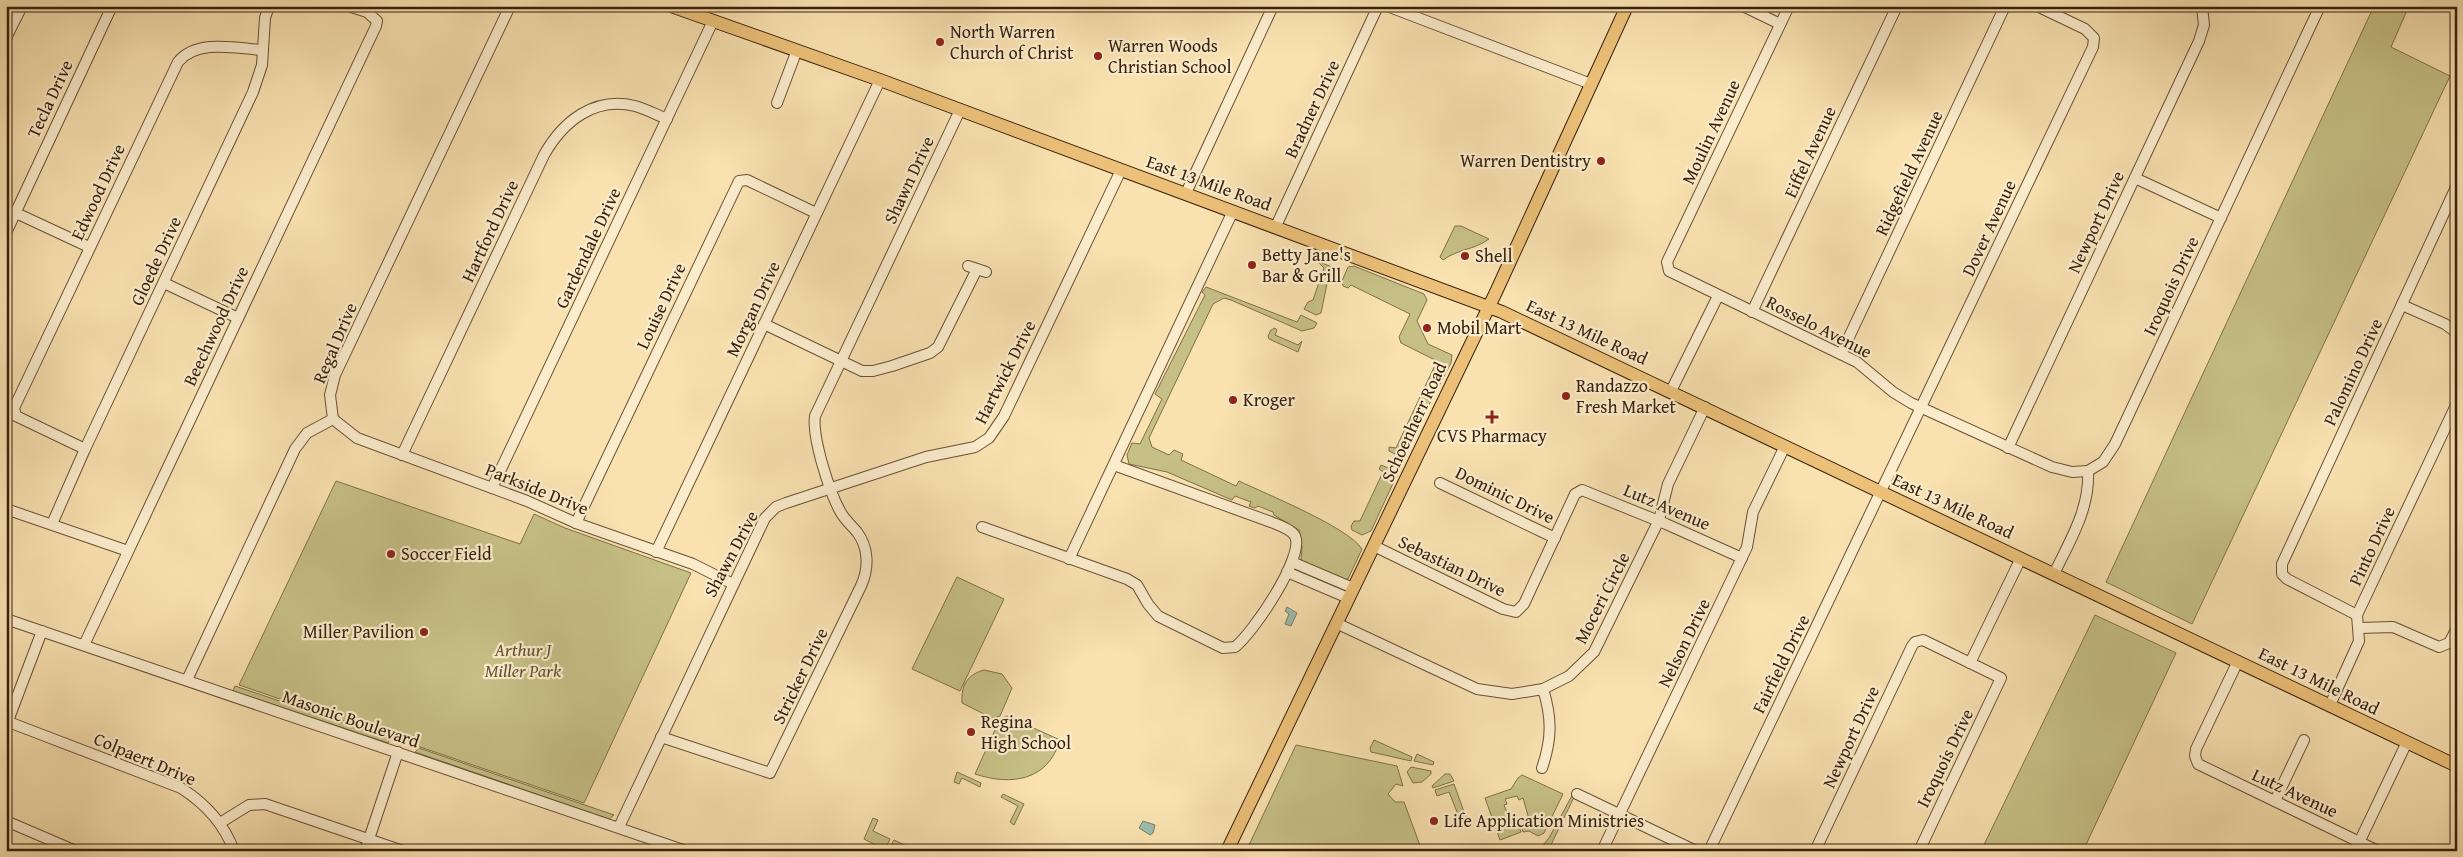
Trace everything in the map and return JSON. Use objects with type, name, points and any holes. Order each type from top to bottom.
[{"type":"main road","name":"East 13 Mile Road","points":[[671,6],[880,80],[1276,226],[1533,325],[2457,766]]},
{"type":"main road","name":"Schoenherr Road","points":[[1227,851],[1488,307],[1627,6]]},
{"type":"street","points":[[6,38],[22,6]]},
{"type":"street","name":"Tecla Drive","points":[[6,233],[112,6]]},
{"type":"street","name":"Gloede Drive","points":[[52,524],[85,449],[261,73],[262,50],[269,6]]},
{"type":"street","name":"Beechwood Drive","points":[[84,645],[373,34],[377,21],[367,12],[348,6]]},
{"type":"street","name":"Regal Drive","points":[[333,419],[330,395],[335,375],[510,6]]},
{"type":"street","points":[[1186,193],[1274,6]]},
{"type":"street","name":"Bradner Drive","points":[[1276,226],[1378,6]]},
{"type":"street","points":[[1387,6],[1591,84]]},
{"type":"street","points":[[1743,6],[1780,24]]},
{"type":"street","name":"Moulin Avenue","points":[[1669,271],[1667,262],[1789,6]]},
{"type":"street","name":"Eiffel Avenue","points":[[1752,312],[1897,6]]},
{"type":"street","name":"Ridgefield Avenue","points":[[1841,354],[2005,6]]},
{"type":"street","name":"Dover Avenue","points":[[1882,492],[2094,44],[2093,36],[2088,30],[2037,6]]},
{"type":"street","name":"Newport Drive","points":[[2008,448],[2201,37],[2204,20],[2202,6]]},
{"type":"street","name":"Iroquois Drive","points":[[2088,471],[2103,462],[2115,444],[2320,6]]},
{"type":"street","name":"Gardendale Drive","points":[[492,488],[713,21]]},
{"type":"street","name":"Edwood Drive","points":[[85,449],[16,416],[14,408],[172,74],[183,56],[195,49],[206,47],[262,50]]},
{"type":"street","points":[[777,103],[797,50]]},
{"type":"street","name":"Morgan Drive","points":[[656,552],[880,80]]},
{"type":"street","name":"Hartford Drive","points":[[402,455],[544,155],[555,137],[580,113],[608,105],[637,106],[667,119]]},
{"type":"street","name":"Shawn Drive","points":[[619,827],[760,528],[776,507],[832,489],[815,438],[815,416],[960,110]]},
{"type":"street","name":"Hartwick Drive","points":[[832,489],[926,457],[975,447],[989,438],[997,429],[1121,170]]},
{"type":"street","points":[[2135,178],[2221,218]]},
{"type":"street","name":"Louise Drive","points":[[576,523],[738,181],[747,180],[816,213]]},
{"type":"street","name":"Palomino Drive","points":[[2357,615],[2291,582],[2282,574],[2284,558],[2457,185]]},
{"type":"street","points":[[1069,559],[1233,211]]},
{"type":"street","points":[[16,213],[89,247]]},
{"type":"street","points":[[764,324],[840,362],[862,371],[872,371],[933,351],[946,335],[977,269]]},
{"type":"street","name":"Rosselo Avenue","points":[[1669,271],[1866,367],[1899,396],[1921,408],[2060,470],[2088,471]]},
{"type":"street","points":[[164,283],[238,318]]},
{"type":"street","points":[[1672,391],[1718,296]]},
{"type":"street","points":[[2402,305],[2445,324],[2457,333]]},
{"type":"street","name":"Pinto Drive","points":[[2357,615],[2457,404]]},
{"type":"street","name":"Moceri Circle","points":[[1336,623],[1477,689],[1512,694],[1544,689],[1574,672],[1598,647],[1659,520],[1668,484],[1704,407]]},
{"type":"street","points":[[187,680],[295,449],[307,433],[333,419]]},
{"type":"street","name":"Parkside Drive","points":[[333,419],[357,438],[492,488],[576,523],[693,564],[733,584]]},
{"type":"street","name":"Nelson Drive","points":[[1602,851],[1742,558],[1748,543],[1753,512],[1785,446]]},
{"type":"street","points":[[982,528],[1137,585],[1152,611],[1158,616],[1223,648],[1230,648],[1242,641],[1287,572],[1292,562],[1296,545],[1295,536],[1291,531],[1271,522],[1114,465]]},
{"type":"street","points":[[2054,574],[2085,507],[2088,471]]},
{"type":"street","name":"Dominic Drive","points":[[1440,483],[1555,538]]},
{"type":"street","name":"Stricker Drive","points":[[661,737],[764,773],[772,771],[866,574],[867,559],[862,538],[840,510],[832,489]]},
{"type":"street","name":"Lutz Avenue","points":[[1555,538],[1575,494],[1579,490],[1586,490],[1659,520],[1742,558]]},
{"type":"street","name":"Fairfield Drive","points":[[1709,851],[1882,492]]},
{"type":"street","points":[[6,509],[128,551]]},
{"type":"street","name":"Sebastian Drive","points":[[1374,546],[1503,609],[1516,612],[1522,607],[1555,538]]},
{"type":"street","points":[[1970,662],[2021,558]]},
{"type":"street","points":[[1292,562],[1351,593]]},
{"type":"street","points":[[1287,572],[1351,593]]},
{"type":"street","points":[[2330,705],[2355,652],[2359,628],[2357,615]]},
{"type":"street","name":"Masonic Boulevard","points":[[6,619],[686,851]]},
{"type":"street","points":[[2359,628],[2393,627],[2434,646],[2444,646],[2449,643],[2457,628]]},
{"type":"street","points":[[7,723],[42,631]]},
{"type":"street","name":"Newport Drive","points":[[1815,851],[1915,642],[1918,640],[1927,642],[1970,662]]},
{"type":"street","name":"Lutz Avenue","points":[[2238,661],[2196,749],[2195,756],[2198,764],[2275,801],[2357,846],[2378,851]]},
{"type":"street","name":"Iroquois Drive","points":[[1919,851],[2001,678],[1970,662]]},
{"type":"street","points":[[1542,768],[1550,744],[1551,723],[1544,689]]},
{"type":"street","name":"Colpaert Drive","points":[[7,723],[181,788],[202,802],[220,823],[234,851]]},
{"type":"street","points":[[2275,801],[2304,740]]},
{"type":"street","points":[[2357,846],[2407,742]]},
{"type":"street","points":[[364,851],[398,752]]},
{"type":"street","points":[[1577,794],[1696,851]]},
{"type":"street","points":[[220,823],[256,802],[277,807],[403,851]]},
{"type":"street","points":[[6,821],[76,851]]},
{"type":"green space","points":[[2374,6],[2409,6],[2391,47],[2450,76],[2192,624],[2106,582]]},
{"type":"green space","points":[[1455,226],[1461,226],[1489,239],[1443,260],[1440,257]]},
{"type":"green space","points":[[1317,261],[1332,267],[1321,313],[1316,315],[1304,309],[1308,302],[1313,300],[1324,268]]},
{"type":"green space","points":[[1354,266],[1424,294],[1427,300],[1417,321],[1428,344],[1452,355],[1451,363],[1403,454],[1399,456],[1389,451],[1389,447],[1396,448],[1437,361],[1401,343],[1399,337],[1410,314],[1351,285],[1348,288],[1343,286],[1342,281],[1348,267]]},
{"type":"green space","points":[[1206,287],[1297,322],[1301,315],[1317,323],[1314,328],[1302,331],[1231,300],[1224,298],[1213,304],[1149,438],[1152,447],[1169,455],[1174,450],[1183,454],[1181,460],[1236,486],[1239,481],[1341,531],[1354,540],[1362,549],[1348,579],[1343,580],[1301,561],[1302,547],[1299,530],[1274,515],[1273,512],[1258,506],[1255,508],[1249,506],[1251,502],[1235,496],[1232,500],[1167,472],[1129,464],[1127,455],[1132,443],[1140,444],[1162,399],[1155,394],[1205,295],[1202,292]]},
{"type":"green space","points":[[1275,328],[1277,330],[1275,335],[1298,345],[1302,341],[1298,352],[1269,339],[1268,336],[1271,330]]},
{"type":"green space","points":[[1381,465],[1393,470],[1396,477],[1371,531],[1362,535],[1352,530],[1351,526],[1354,521],[1360,521],[1383,472],[1379,469]]},
{"type":"green space","name":"Arthur J Miller Park","points":[[336,481],[520,544],[534,514],[565,528],[691,573],[584,803],[239,685]]},
{"type":"green space","points":[[957,577],[1004,599],[960,691],[912,669]]},
{"type":"green space","points":[[2095,615],[2176,653],[2083,851],[1981,851]]},
{"type":"green space","points":[[984,670],[1002,674],[1012,688],[1000,716],[992,718],[962,703],[966,682],[973,675]]},
{"type":"green space","points":[[235,686],[390,738],[388,743],[233,691]]},
{"type":"green space","points":[[1007,716],[1060,740],[1054,754],[1047,764],[1037,772],[1026,777],[1002,780],[975,774],[1000,719]]},
{"type":"green space","points":[[1374,740],[1412,757],[1411,761],[1371,752],[1370,748]]},
{"type":"green space","points":[[1296,745],[1397,766],[1403,786],[1396,784],[1388,794],[1395,802],[1404,802],[1422,851],[1260,851],[1249,845]]},
{"type":"green space","points":[[419,748],[614,815],[609,819],[415,752]]},
{"type":"green space","points":[[1417,754],[1434,762],[1433,765],[1414,761]]},
{"type":"green space","points":[[1411,767],[1431,771],[1431,774],[1422,782],[1413,783],[1407,772]]},
{"type":"green space","points":[[957,772],[981,783],[980,787],[962,778],[959,784],[954,782]]},
{"type":"green space","points":[[1445,774],[1450,774],[1454,781],[1433,788],[1432,786]]},
{"type":"green space","points":[[1522,775],[1563,794],[1544,833],[1538,836],[1529,831],[1523,832],[1520,822],[1529,819],[1523,798],[1519,800],[1517,796],[1505,799],[1507,804],[1504,805],[1512,825],[1518,823],[1521,832],[1500,840],[1485,798],[1511,789]]},
{"type":"green space","points":[[1454,784],[1467,820],[1461,822],[1449,792],[1437,796],[1435,790]]},
{"type":"green space","points":[[1575,790],[1577,791],[1548,851],[1538,851],[1549,838]]},
{"type":"green space","points":[[1003,794],[1024,804],[1014,825],[1010,822],[1018,806],[1001,797]]},
{"type":"green space","points":[[873,818],[878,820],[873,831],[890,839],[885,850],[864,839]]},
{"type":"green space","points":[[894,840],[909,847],[909,851],[888,851]]},
{"type":"shaded area","points":[[1287,607],[1297,613],[1291,626],[1285,624],[1289,614],[1285,611]]},
{"type":"shaded area","points":[[1143,821],[1155,825],[1153,833],[1150,835],[1139,828]]},
{"type":"place","name":"North Warren Church of Christ","points":[[940,42]]},
{"type":"place","name":"Warren Woods Christian School","points":[[1098,56]]},
{"type":"place","name":"Warren Dentistry","points":[[1601,161]]},
{"type":"place","name":"Shell","points":[[1465,256]]},
{"type":"place","name":"Betty Jane's Bar & Grill","points":[[1252,265]]},
{"type":"place","name":"Mobil Mart","points":[[1427,328]]},
{"type":"place","name":"Randazzo Fresh Market","points":[[1566,396]]},
{"type":"place","name":"Kroger","points":[[1233,400]]},
{"type":"place","name":"CVS Pharmacy","points":[[1492,417]]},
{"type":"place","name":"Soccer Field","points":[[391,554]]},
{"type":"place","name":"Miller Pavilion","points":[[424,632]]},
{"type":"place","name":"Regina High School","points":[[971,732]]},
{"type":"place","name":"Life Application Ministries","points":[[1434,821]]}]
